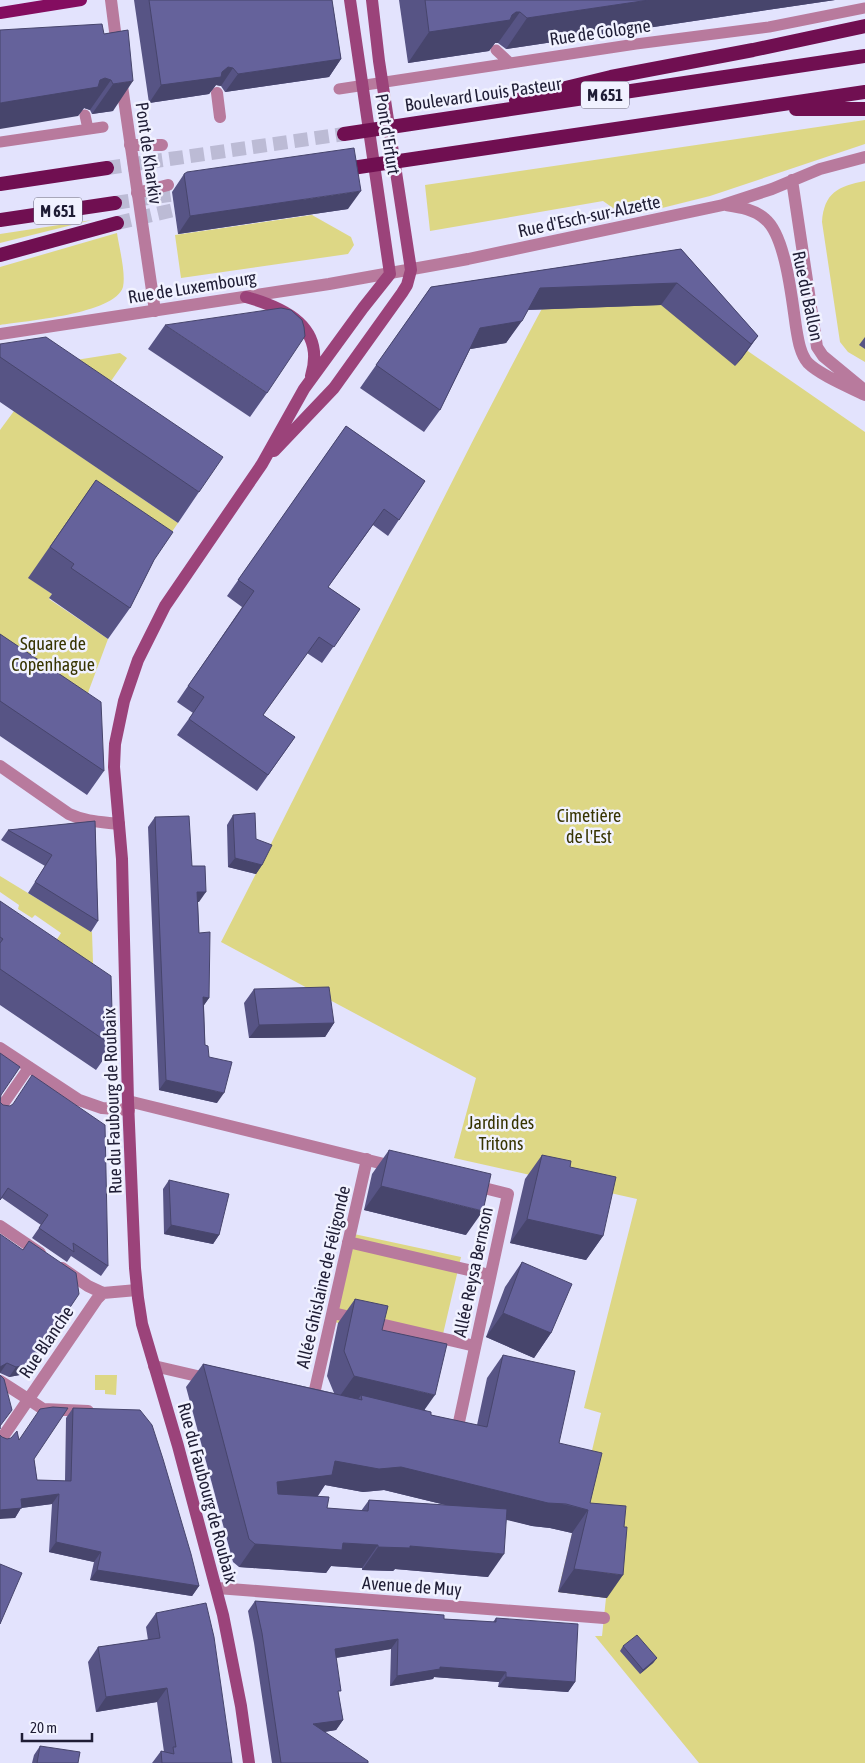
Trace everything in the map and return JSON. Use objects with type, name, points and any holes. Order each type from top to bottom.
[{"type":"highway","points":[[434,120],[611,76],[763,48],[865,26]]},
{"type":"highway","name":"Boulevard Louis Pasteur","points":[[344,134],[865,56]]},
{"type":"highway","name":"M 651","points":[[352,168],[865,92]]},
{"type":"highway","points":[[753,109],[865,109]]},
{"type":"highway","name":"M 651","points":[[0,184],[107,168]]},
{"type":"highway","name":"M 651","points":[[0,220],[115,203]]},
{"type":"highway","points":[[0,255],[116,223]]},
{"type":"main road","points":[[0,13],[81,0]]},
{"type":"main road","name":"Pont d'Erfurt","points":[[350,0],[390,274]]},
{"type":"main road","name":"Pont d'Erfurt","points":[[372,0],[379,61],[411,270]]},
{"type":"main road","name":"Rue du Faubourg de Roubaix","points":[[262,464],[334,388],[408,285],[411,270]]},
{"type":"main road","name":"Rue du Faubourg de Roubaix","points":[[249,1763],[241,1706],[217,1588],[142,1324],[137,1290],[129,1105],[123,879],[114,768],[115,744],[124,701],[138,660],[150,632],[175,588],[262,464],[309,381],[390,274]]},
{"type":"main road","points":[[246,297],[282,310],[302,325],[309,337],[313,355],[309,381]]},
{"type":"street","name":"Pont de Kharkiv","points":[[111,0],[155,311]]},
{"type":"street","points":[[217,93],[220,117]]},
{"type":"street","points":[[130,145],[162,145]]},
{"type":"street","points":[[792,180],[820,169],[865,157]]},
{"type":"street","name":"Rue d'Esch-sur-Alzette","points":[[390,274],[723,205],[792,180]]},
{"type":"street","name":"Rue du Ballon","points":[[792,180],[817,347],[824,356],[865,390]]},
{"type":"street","points":[[137,193],[168,185]]},
{"type":"street","name":"Rue du Ballon","points":[[723,205],[755,212],[773,228],[785,263],[798,340],[802,353],[816,369],[865,395]]},
{"type":"street","name":"Rue de Luxembourg","points":[[0,334],[390,274]]},
{"type":"street","points":[[0,766],[70,814],[87,820],[119,824]]},
{"type":"street","points":[[0,1048],[79,1100],[102,1108],[129,1105],[405,1169]]},
{"type":"street","name":"Allée Ghislaine de Féligonde","points":[[312,1403],[367,1159]]},
{"type":"street","name":"Allée Reysa Bernson","points":[[446,1434],[456,1436],[508,1194],[461,1182]]},
{"type":"street","points":[[0,1226],[88,1286],[103,1293],[137,1290]]},
{"type":"street","points":[[348,1242],[490,1275]]},
{"type":"street","name":"Rue Blanche","points":[[0,1441],[94,1303],[103,1293]]},
{"type":"street","points":[[333,1313],[475,1346]]},
{"type":"street","points":[[154,1366],[219,1381]]},
{"type":"street","points":[[0,1381],[43,1409],[101,1411]]},
{"type":"street","name":"Avenue de Muy","points":[[217,1588],[604,1618]]},
{"type":"lane","name":"Rue de Cologne","points":[[339,89],[636,44],[769,27],[865,8]]},
{"type":"lane","points":[[496,50],[510,64]]},
{"type":"lane","points":[[85,115],[88,129]]},
{"type":"lane","points":[[0,142],[103,127]]},
{"type":"lane","points":[[0,1109],[29,1067]]},
{"type":"green space","points":[[865,120],[865,144],[710,196],[626,217],[603,201],[430,231],[425,185]]},
{"type":"green space","points":[[865,181],[865,362],[848,352],[840,342],[822,222],[826,204],[834,192],[847,185]]},
{"type":"green space","points":[[312,215],[351,237],[354,245],[348,254],[181,278],[175,235]]},
{"type":"green space","points":[[92,220],[0,243],[0,234]]},
{"type":"green space","points":[[117,233],[124,281],[123,287],[116,296],[104,304],[68,315],[0,325],[0,267]]},
{"type":"green space","name":"Cimetière de l'Est","points":[[665,271],[716,329],[865,432],[865,1763],[699,1763],[595,1636],[602,1636],[606,1598],[558,1592],[601,1413],[584,1408],[637,1199],[454,1158],[476,1078],[221,942],[468,450],[553,288]]},
{"type":"green space","points":[[120,353],[127,358],[102,394],[57,363]]},
{"type":"green space","name":"Square de Copenhague","points":[[14,411],[178,523],[169,536],[29,578],[52,594],[49,599],[108,639],[85,705],[0,669],[0,430]]},
{"type":"green space","points":[[0,876],[92,932],[94,992],[52,947],[61,933],[35,915],[32,918],[18,909],[19,905],[0,892]]},
{"type":"green space","points":[[354,1234],[461,1257],[440,1347],[334,1322]]},
{"type":"green space","points":[[95,1375],[117,1375],[116,1395],[105,1394],[105,1390],[95,1390]]},
{"type":"building","points":[[149,0],[332,0],[341,59],[238,74],[233,68],[228,67],[222,72],[221,77],[161,85]]},
{"type":"building","points":[[425,0],[649,0],[527,18],[520,12],[516,12],[510,20],[429,32]]},
{"type":"building","points":[[102,24],[104,34],[128,30],[133,81],[113,84],[111,80],[105,78],[100,80],[98,87],[0,103],[0,30]]},
{"type":"building","points":[[354,148],[361,191],[190,216],[184,174],[187,172]]},
{"type":"building","points":[[681,249],[758,336],[751,344],[677,283],[540,288],[522,321],[480,328],[440,410],[376,365],[431,287]]},
{"type":"building","points":[[281,308],[291,310],[302,320],[305,336],[267,393],[165,325]]},
{"type":"building","points":[[46,337],[223,457],[199,492],[0,357],[0,344]]},
{"type":"building","points":[[346,426],[425,481],[399,520],[384,509],[328,587],[360,609],[334,647],[319,637],[263,715],[295,737],[268,775],[189,719],[204,697],[188,686],[254,591],[238,580]]},
{"type":"building","points":[[96,480],[173,532],[154,560],[130,608],[71,568],[74,564],[50,547]]},
{"type":"building","points":[[0,634],[101,702],[104,771],[0,701]]},
{"type":"building","points":[[255,813],[256,839],[272,845],[262,865],[235,858],[233,815]]},
{"type":"building","points":[[189,816],[192,866],[205,866],[206,892],[197,892],[199,933],[210,932],[209,998],[203,997],[205,1045],[208,1046],[209,1057],[232,1062],[224,1093],[166,1080],[155,817]]},
{"type":"building","points":[[95,821],[98,921],[35,882],[52,855],[8,830]]},
{"type":"building","points":[[0,901],[111,976],[113,1046],[0,969],[0,943],[3,939],[0,937]]},
{"type":"building","points":[[329,987],[334,1023],[259,1025],[254,989]]},
{"type":"building","points":[[0,1053],[20,1067],[1,1095],[0,1102]]},
{"type":"building","points":[[32,1075],[105,1125],[108,1266],[73,1243],[74,1252],[39,1228],[48,1215],[8,1188],[0,1200],[0,1102],[3,1105],[10,1106],[13,1104]]},
{"type":"building","points":[[389,1150],[491,1174],[483,1211],[381,1186]]},
{"type":"building","points":[[542,1155],[571,1161],[570,1167],[616,1177],[603,1236],[527,1219]]},
{"type":"building","points":[[169,1180],[229,1194],[219,1235],[171,1225]]},
{"type":"building","points":[[0,1234],[23,1250],[29,1241],[76,1273],[79,1294],[32,1364],[16,1367],[7,1363],[0,1367]]},
{"type":"building","points":[[522,1262],[572,1284],[551,1333],[503,1313]]},
{"type":"building","points":[[355,1299],[388,1306],[382,1330],[447,1344],[435,1395],[354,1376],[344,1351]]},
{"type":"building","points":[[503,1355],[575,1371],[559,1443],[602,1453],[590,1503],[626,1506],[624,1527],[627,1527],[623,1575],[574,1569],[588,1510],[566,1504],[548,1503],[401,1467],[379,1469],[335,1461],[332,1475],[277,1482],[278,1494],[329,1497],[327,1508],[368,1511],[369,1500],[507,1509],[504,1554],[410,1546],[410,1548],[378,1547],[378,1545],[343,1543],[342,1550],[255,1544],[249,1539],[203,1364],[362,1400],[361,1395],[431,1412],[431,1415],[487,1427]]},
{"type":"building","points":[[0,1375],[4,1379],[12,1410],[0,1426]]},
{"type":"building","points":[[53,1407],[68,1408],[34,1459],[37,1480],[71,1481],[73,1408],[140,1410],[152,1425],[199,1586],[97,1570],[101,1552],[56,1542],[59,1494],[21,1499],[22,1508],[0,1510],[0,1435],[7,1439],[11,1438],[17,1431],[19,1440],[40,1409]]},
{"type":"building","points":[[0,1564],[22,1573],[0,1624]]},
{"type":"building","points":[[255,1601],[444,1615],[444,1619],[496,1622],[496,1618],[578,1624],[575,1682],[506,1677],[506,1672],[440,1667],[440,1669],[397,1676],[398,1639],[335,1649],[341,1691],[338,1691],[343,1720],[313,1724],[368,1761],[368,1763],[281,1763],[262,1633]]},
{"type":"building","points":[[206,1603],[214,1637],[232,1763],[162,1763],[161,1751],[174,1754],[173,1747],[176,1747],[167,1688],[106,1697],[98,1647],[160,1638],[156,1613]]},
{"type":"building","points":[[637,1635],[657,1658],[643,1670],[623,1646]]},
{"type":"building","points":[[40,1746],[80,1752],[78,1763],[37,1763]]},
{"type":"tunnel","points":[[107,168],[344,134]]},
{"type":"tunnel","points":[[115,203],[189,192]]},
{"type":"tunnel","points":[[117,223],[191,206]]},
{"type":"park label","name":"Jardin des Tritons","points":[[501,1132]]}]
